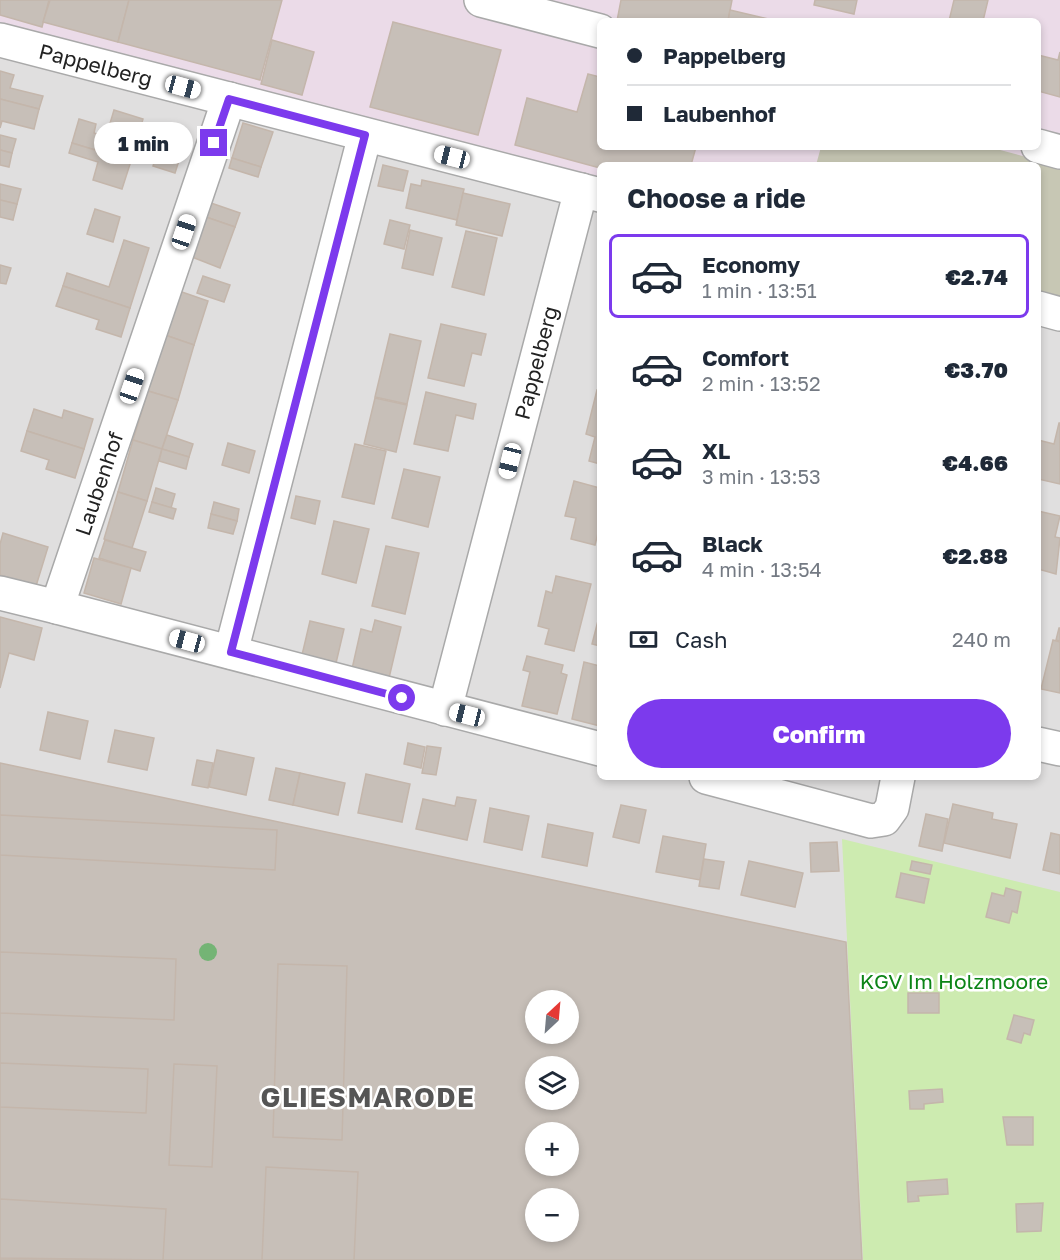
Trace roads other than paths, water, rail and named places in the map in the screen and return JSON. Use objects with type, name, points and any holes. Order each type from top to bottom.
[{"type":"street","points":[[481,0],[597,30]]},
{"type":"street","name":"Pappelberg","points":[[0,40],[590,193],[445,709]]},
{"type":"street","name":"Laubenhof","points":[[57,607],[229,99]]},
{"type":"street","points":[[231,652],[365,135]]},
{"type":"street","points":[[1041,147],[1060,152]]},
{"type":"street","points":[[1041,309],[1060,314]]},
{"type":"street","points":[[0,593],[597,748]]},
{"type":"street","points":[[1041,745],[1060,749]]},
{"type":"street","points":[[717,780],[871,821],[884,819],[891,808],[897,780]]},
{"type":"district","name":"GLIESMARODE","points":[[368,1097]]},
{"type":"park label","name":"KGV Im Holzmoore","points":[[954,981]]}]
